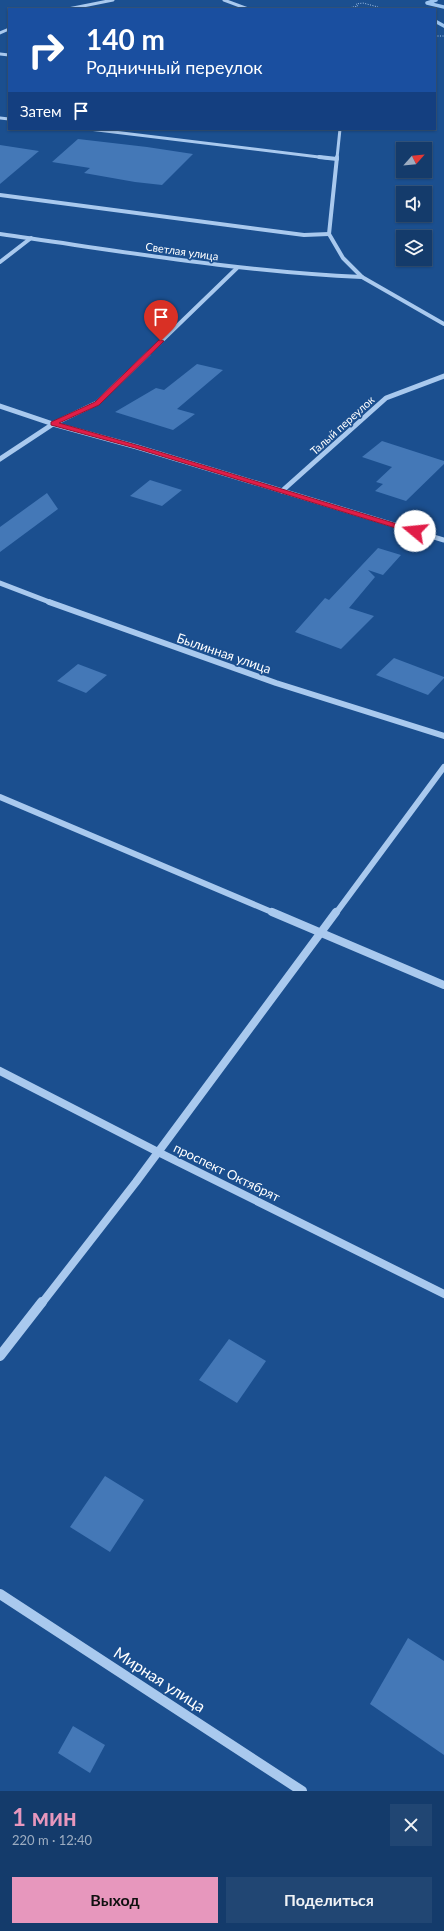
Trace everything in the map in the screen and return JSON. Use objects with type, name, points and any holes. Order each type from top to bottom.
[{"type":"street","points":[[73,8],[113,0]]},
{"type":"street","points":[[224,0],[245,8]]},
{"type":"street","points":[[97,130],[337,159]]},
{"type":"street","points":[[340,130],[329,234],[343,258],[362,277],[444,324]]},
{"type":"street","points":[[0,195],[304,235],[329,234]]},
{"type":"street","name":"Светлая улица","points":[[0,234],[237,268],[324,277],[362,277]]},
{"type":"street","points":[[0,262],[31,238]]},
{"type":"street","points":[[0,459],[53,424],[97,403],[237,268]]},
{"type":"street","name":"Талый переулок","points":[[282,491],[386,398],[444,376]]},
{"type":"street","points":[[0,406],[53,424],[137,447],[444,540]]},
{"type":"street","name":"Былинная улица","points":[[0,583],[121,629],[343,706],[444,736]]},
{"type":"street","points":[[0,1356],[158,1152],[444,767]]},
{"type":"street","points":[[0,797],[444,985]]},
{"type":"street","name":"проспект Октябрят","points":[[0,1071],[158,1152],[444,1294]]},
{"type":"street","name":"Мирная улица","points":[[0,1594],[302,1791]]},
{"type":"path","points":[[350,8],[356,7],[358,6],[356,4],[360,3],[378,7],[376,8]]},
{"type":"building","points":[[78,139],[193,154],[162,185],[135,182],[84,173],[90,168],[52,162]]},
{"type":"building","points":[[0,145],[39,151],[0,184]]},
{"type":"building","points":[[197,364],[223,370],[177,409],[195,414],[173,430],[115,412],[156,388],[164,390]]},
{"type":"building","points":[[382,441],[444,461],[444,464],[406,501],[375,491],[383,484],[376,482],[392,467],[362,457]]},
{"type":"building","points":[[150,480],[182,490],[162,506],[130,496]]},
{"type":"building","points":[[47,493],[58,509],[0,552],[0,527]]},
{"type":"building","points":[[378,548],[401,555],[383,575],[368,570],[375,577],[349,608],[374,616],[341,649],[295,632],[325,598],[329,600]]},
{"type":"building","points":[[394,658],[444,678],[428,695],[376,675]]},
{"type":"building","points":[[78,664],[107,675],[86,693],[57,681]]},
{"type":"building","points":[[229,1339],[266,1361],[237,1403],[199,1380]]},
{"type":"building","points":[[105,1476],[144,1500],[110,1552],[70,1527]]},
{"type":"building","points":[[408,1638],[444,1661],[444,1755],[370,1704]]},
{"type":"building","points":[[73,1726],[105,1745],[90,1773],[58,1753]]},
{"type":"waterway","points":[[436,0],[427,3],[444,7]]},
{"type":"waterway","points":[[436,22],[444,26]]},
{"type":"route","points":[[161,341],[97,403],[53,424],[137,447],[415,531]]}]
